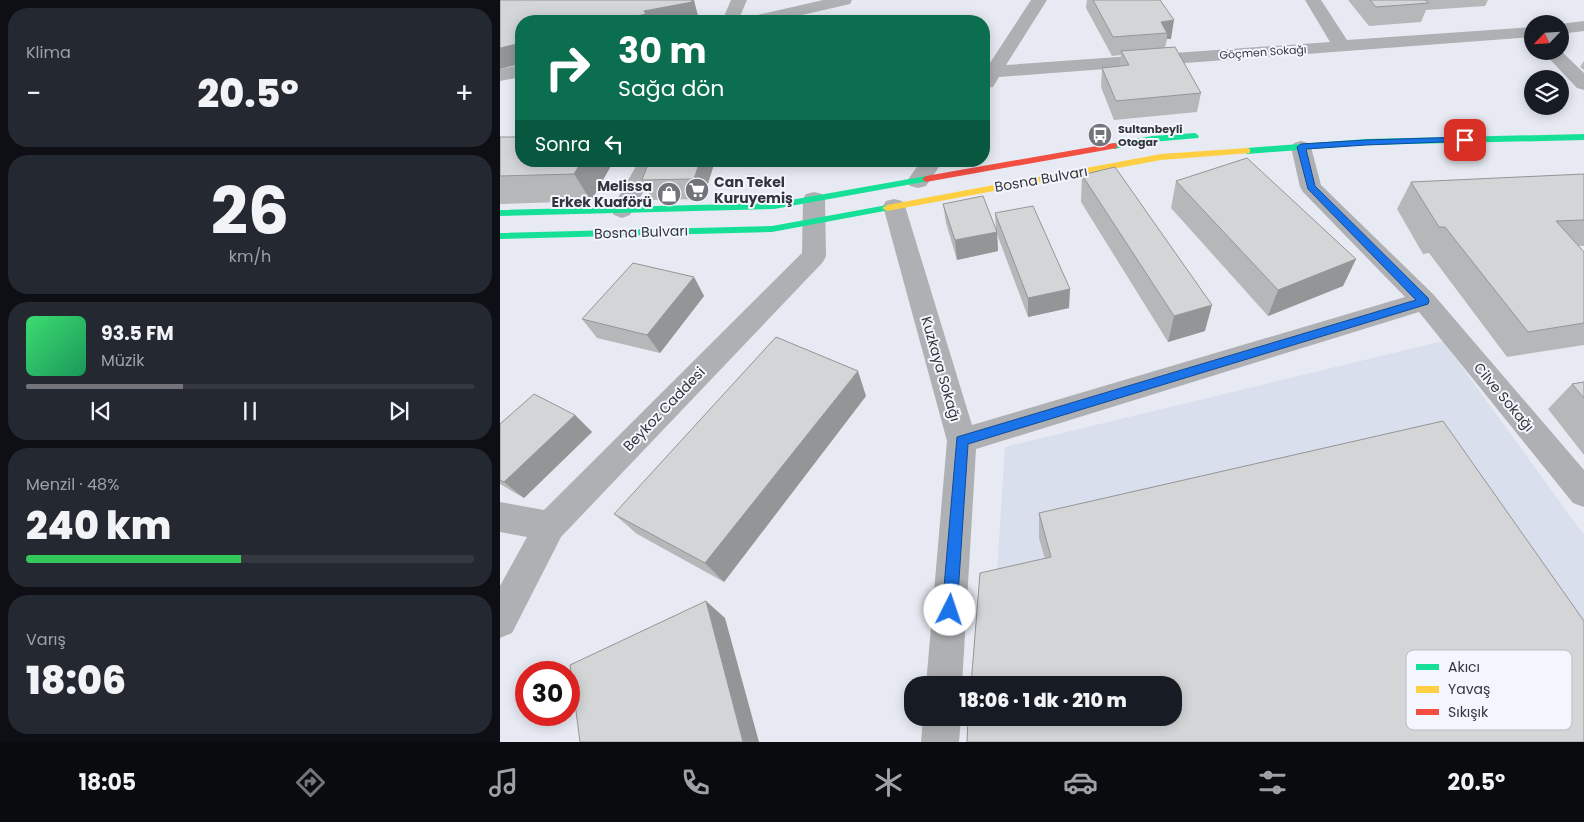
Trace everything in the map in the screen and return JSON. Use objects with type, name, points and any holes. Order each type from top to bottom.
[{"type":"main road","name":"Bosna Bulvarı","points":[[500,236],[772,229],[815,210],[918,181],[1152,139],[1210,135]]},
{"type":"main road","name":"Bosna Bulvarı","points":[[500,213],[774,206],[815,210],[894,206],[1161,157],[1366,142],[1584,136]]},
{"type":"street","points":[[733,15],[739,0]]},
{"type":"street","points":[[780,15],[844,0]]},
{"type":"street","points":[[990,77],[1039,0]]},
{"type":"street","points":[[1313,0],[1342,46]]},
{"type":"street","points":[[1569,28],[1584,26]]},
{"type":"street","name":"Göçmen Sokağı","points":[[990,79],[1342,46],[1524,33]]},
{"type":"street","points":[[1560,60],[1584,84]]},
{"type":"street","points":[[500,75],[515,72]]},
{"type":"street","name":"Cilve Sokağı","points":[[1301,147],[1311,187],[1424,301],[1584,493]]},
{"type":"street","points":[[622,210],[647,167]]},
{"type":"street","points":[[918,181],[928,167]]},
{"type":"street","name":"Kuzkaya Sokağı","points":[[894,206],[962,441],[945,676]]},
{"type":"street","name":"Beykoz Caddesi","points":[[500,621],[550,526],[814,256],[815,210]]},
{"type":"street","points":[[962,441],[1424,301]]},
{"type":"street","points":[[500,518],[550,526]]},
{"type":"street","points":[[940,742],[941,726]]},
{"type":"shaded area","points":[[1443,341],[1584,535],[1584,742],[986,742],[1110,726],[1182,726],[1182,676],[991,676],[1005,447]]},
{"type":"building","points":[[500,0],[692,0],[692,2],[644,11],[646,14],[641,15],[515,15],[515,44],[500,48]]},
{"type":"building","points":[[1093,0],[1160,0],[1174,20],[1161,22],[1167,33],[1113,37]]},
{"type":"building","points":[[1370,0],[1425,0],[1429,3],[1376,7]]},
{"type":"building","points":[[1175,47],[1201,93],[1116,101],[1102,68],[1129,65],[1121,51]]},
{"type":"building","points":[[500,137],[515,137],[515,167],[578,167],[574,174],[500,176]]},
{"type":"building","points":[[1247,158],[1356,259],[1278,290],[1176,181]]},
{"type":"building","points":[[647,167],[698,167],[694,179],[642,180]]},
{"type":"building","points":[[1115,167],[1212,305],[1174,316],[1082,175]]},
{"type":"building","points":[[1584,174],[1584,220],[1556,221],[1584,252],[1584,323],[1528,332],[1445,227],[1439,227],[1411,182]]},
{"type":"building","points":[[983,196],[997,232],[955,240],[943,204]]},
{"type":"building","points":[[1033,206],[1070,289],[1028,298],[995,213]]},
{"type":"building","points":[[633,263],[694,277],[647,335],[582,319]]},
{"type":"building","points":[[776,337],[858,371],[705,563],[614,514]]},
{"type":"building","points":[[1584,382],[1584,398],[1572,384]]},
{"type":"building","points":[[534,394],[575,415],[504,482],[500,480],[500,424]]},
{"type":"building","points":[[1443,421],[1584,621],[1584,742],[967,742],[968,726],[1182,726],[1182,676],[972,676],[980,573],[1051,557],[1039,513]]},
{"type":"building","points":[[706,601],[743,742],[580,742],[578,726],[580,726],[578,661]]},
{"type":"traffic: fast","points":[[1114,146],[1152,139],[1195,136]]},
{"type":"traffic: fast","points":[[1247,151],[1366,142],[1584,137]]},
{"type":"traffic: fast","points":[[500,213],[774,206],[926,179]]},
{"type":"traffic: fast","points":[[500,236],[772,229],[887,208]]},
{"type":"traffic: slow","points":[[887,208],[1161,157],[1247,151]]},
{"type":"traffic: jam","points":[[926,179],[1114,146]]},
{"type":"place","name":"Sultanbeyli Otogar","points":[[1100,135]]},
{"type":"place","name":"Can Tekel Kuruyemiş","points":[[697,190]]},
{"type":"place","name":"Melissa Erkek Kuaförü","points":[[669,194]]},
{"type":"route","points":[[950,610],[962,441],[1181,373],[1424,301],[1311,187],[1301,147],[1366,142],[1465,140]]}]
